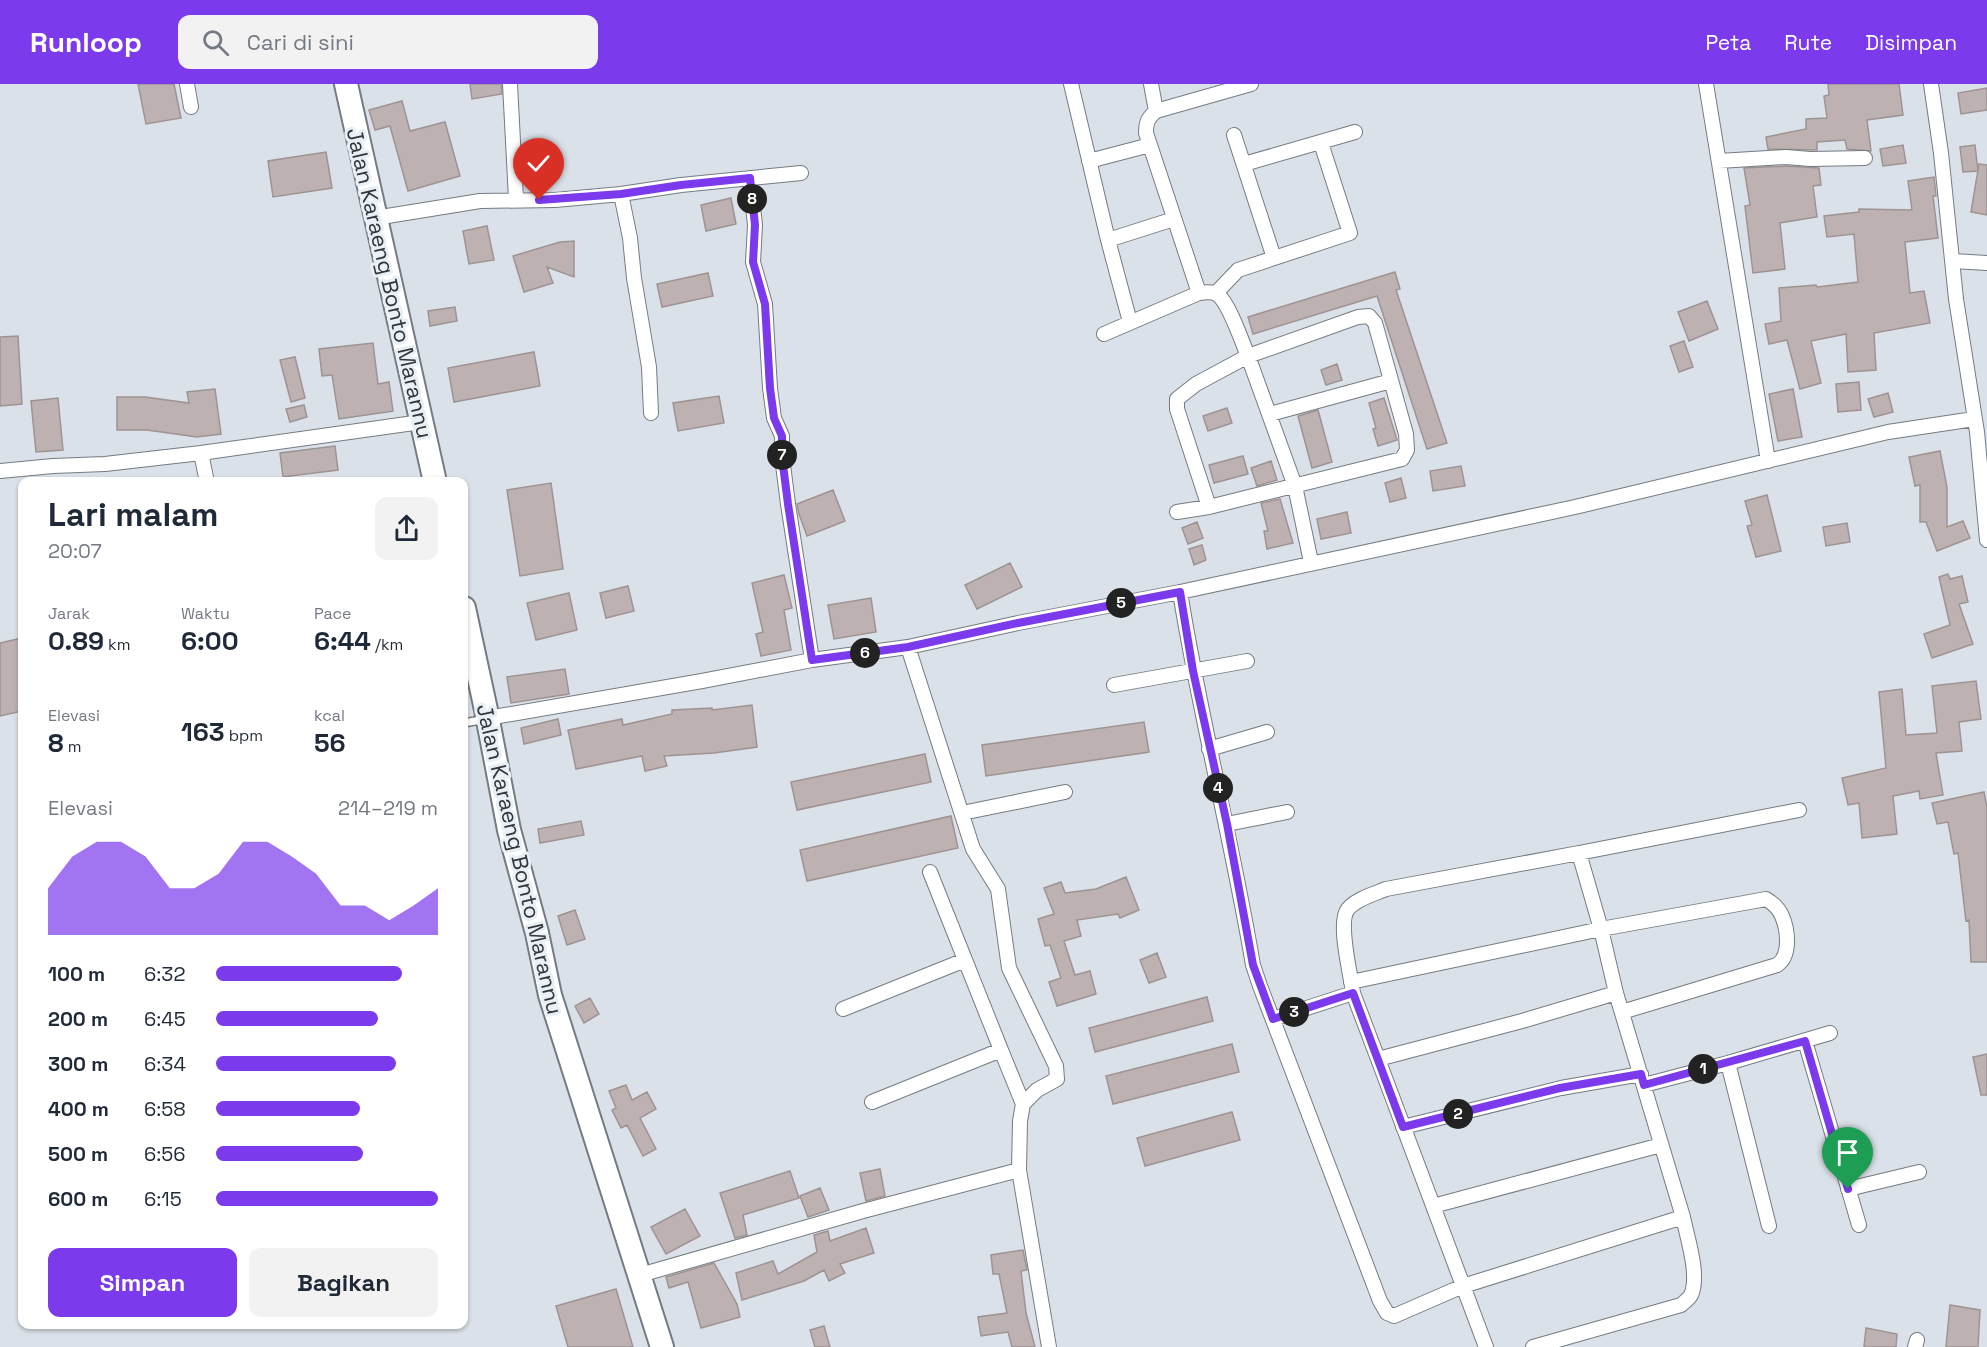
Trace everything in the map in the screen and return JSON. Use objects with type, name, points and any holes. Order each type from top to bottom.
[{"type":"main road","name":"Jalan Karaeng Bonto Marannu","points":[[346,84],[434,477]]},
{"type":"main road","name":"Jalan Karaeng Bonto Marannu","points":[[468,643],[488,718],[509,830],[537,933],[550,995],[662,1347]]},
{"type":"street","points":[[187,84],[191,108]]},
{"type":"street","points":[[510,84],[516,200]]},
{"type":"street","points":[[1071,84],[1130,322]]},
{"type":"street","points":[[1151,84],[1156,111]]},
{"type":"street","points":[[1706,84],[1768,461]]},
{"type":"street","points":[[1931,84],[1965,364],[1979,427],[1987,540]]},
{"type":"street","points":[[1199,293],[1146,133],[1146,123],[1156,111],[1242,85]]},
{"type":"street","points":[[1244,164],[1355,132]]},
{"type":"street","points":[[1234,135],[1274,258]]},
{"type":"street","points":[[1104,334],[1199,293],[1216,293],[1238,270],[1350,233],[1322,143]]},
{"type":"street","points":[[1089,161],[1150,144]]},
{"type":"street","points":[[1719,161],[1786,157],[1865,158]]},
{"type":"street","points":[[375,218],[472,202],[555,200],[801,173]]},
{"type":"street","points":[[750,178],[755,225],[753,262],[765,304],[770,388],[774,418],[782,436],[782,457],[788,504],[812,660]]},
{"type":"street","points":[[621,194],[630,238],[634,278],[649,367],[651,413]]},
{"type":"street","points":[[1108,240],[1174,219]]},
{"type":"street","points":[[1953,261],[1987,263]]},
{"type":"street","points":[[1216,293],[1224,303],[1248,356],[1270,414],[1295,486],[1311,562]]},
{"type":"street","points":[[1177,512],[1209,507],[1295,486],[1402,459],[1406,455],[1408,445],[1406,434],[1376,327],[1369,316],[1358,317],[1248,356],[1196,384],[1177,399],[1178,409],[1209,507]]},
{"type":"street","points":[[1270,414],[1391,381]]},
{"type":"street","points":[[0,471],[105,464],[201,453],[422,422]]},
{"type":"street","points":[[488,718],[812,660],[908,647],[1180,592],[1575,507],[1888,432],[1979,427]]},
{"type":"street","points":[[201,453],[206,477]]},
{"type":"street","points":[[1180,592],[1193,671],[1227,824],[1253,965],[1380,1301],[1387,1313],[1394,1316],[1410,1311],[1463,1286],[1683,1217]]},
{"type":"street","points":[[908,647],[976,856],[998,889],[1010,968],[1056,1066],[1057,1079],[1037,1090],[1023,1104]]},
{"type":"street","points":[[1114,685],[1247,661]]},
{"type":"street","points":[[1209,749],[1267,732]]},
{"type":"street","points":[[962,813],[1065,792]]},
{"type":"street","points":[[1486,1347],[1352,988],[1344,926],[1347,909],[1356,902],[1386,890],[1799,810]]},
{"type":"street","points":[[1227,824],[1287,812]]},
{"type":"street","points":[[1533,1347],[1681,1305],[1690,1297],[1694,1284],[1683,1217],[1616,993],[1601,929],[1579,853]]},
{"type":"street","points":[[930,872],[1023,1104],[1020,1121],[1019,1170],[1049,1347]]},
{"type":"street","points":[[1273,1019],[1352,988],[1601,929],[1766,899],[1778,909],[1783,917],[1787,948],[1782,962],[1777,965],[1622,1012]]},
{"type":"street","points":[[843,1009],[965,960]]},
{"type":"street","points":[[1378,1059],[1522,1021],[1616,993]]},
{"type":"street","points":[[1403,1127],[1560,1088],[1643,1079],[1728,1063],[1830,1033]]},
{"type":"street","points":[[1805,1041],[1858,1225]]},
{"type":"street","points":[[872,1102],[1001,1050]]},
{"type":"street","points":[[1728,1063],[1769,1226]]},
{"type":"street","points":[[1433,1206],[1661,1145]]},
{"type":"street","points":[[640,1275],[873,1208],[1019,1170]]},
{"type":"street","points":[[1848,1189],[1919,1172]]},
{"type":"lane","points":[[468,722],[488,718]]},
{"type":"building","points":[[138,84],[174,84],[181,118],[146,124]]},
{"type":"building","points":[[470,84],[501,84],[502,94],[472,99]]},
{"type":"building","points":[[1828,84],[1899,84],[1903,115],[1867,120],[1871,151],[1847,149],[1845,140],[1817,142],[1817,150],[1768,149],[1766,137],[1806,129],[1806,119],[1827,118],[1824,96],[1829,95]]},
{"type":"building","points":[[1987,88],[1987,110],[1961,114],[1958,93]]},
{"type":"building","points":[[402,101],[410,131],[445,122],[460,176],[408,191],[390,126],[375,130],[369,110]]},
{"type":"building","points":[[1903,145],[1906,163],[1883,166],[1880,149]]},
{"type":"building","points":[[1975,145],[1978,171],[1963,172],[1960,147]]},
{"type":"building","points":[[326,152],[332,188],[273,197],[268,161]]},
{"type":"building","points":[[1979,164],[1987,165],[1987,215],[1971,212]]},
{"type":"building","points":[[1786,166],[1819,168],[1821,185],[1813,186],[1817,217],[1780,223],[1785,269],[1753,273],[1745,206],[1750,205],[1744,168]]},
{"type":"building","points":[[1934,177],[1936,196],[1933,196],[1938,238],[1905,242],[1910,293],[1924,291],[1930,323],[1874,333],[1876,370],[1848,372],[1846,334],[1811,341],[1821,383],[1800,389],[1787,340],[1769,344],[1765,324],[1781,321],[1779,288],[1816,285],[1817,287],[1858,282],[1854,234],[1827,237],[1824,216],[1859,212],[1859,209],[1912,210],[1908,181]]},
{"type":"building","points":[[731,198],[736,224],[706,231],[701,205]]},
{"type":"building","points":[[487,226],[494,260],[469,264],[463,231]]},
{"type":"building","points":[[574,241],[574,277],[547,267],[553,283],[524,292],[513,256],[560,242]]},
{"type":"building","points":[[1395,272],[1400,289],[1396,290],[1447,443],[1427,449],[1377,296],[1253,334],[1248,317]]},
{"type":"building","points":[[708,273],[713,296],[662,307],[657,284]]},
{"type":"building","points":[[1707,301],[1718,329],[1689,341],[1678,312]]},
{"type":"building","points":[[455,307],[457,321],[430,326],[428,311]]},
{"type":"building","points":[[18,336],[22,404],[0,406],[0,337]]},
{"type":"building","points":[[1684,341],[1693,367],[1679,372],[1670,346]]},
{"type":"building","points":[[373,343],[378,384],[389,382],[393,411],[339,419],[332,375],[322,376],[319,349]]},
{"type":"building","points":[[534,352],[540,386],[454,402],[448,368]]},
{"type":"building","points":[[295,357],[305,398],[291,402],[280,360]]},
{"type":"building","points":[[1337,364],[1342,380],[1326,385],[1321,370]]},
{"type":"building","points":[[1859,382],[1861,410],[1838,412],[1836,384]]},
{"type":"building","points":[[215,389],[221,434],[197,437],[147,430],[117,430],[117,397],[145,397],[189,403],[187,392]]},
{"type":"building","points":[[1793,389],[1802,437],[1778,441],[1769,394]]},
{"type":"building","points":[[1888,393],[1893,412],[1874,417],[1868,399]]},
{"type":"building","points":[[719,396],[724,423],[678,431],[673,403]]},
{"type":"building","points":[[58,398],[63,450],[36,452],[31,401]]},
{"type":"building","points":[[1384,398],[1397,440],[1378,446],[1369,403]]},
{"type":"building","points":[[304,405],[307,417],[290,422],[286,409]]},
{"type":"building","points":[[1227,408],[1232,423],[1208,431],[1203,416]]},
{"type":"building","points":[[1318,410],[1332,462],[1312,468],[1298,416]]},
{"type":"building","points":[[335,446],[338,470],[283,477],[280,453]]},
{"type":"building","points":[[1940,451],[1947,487],[1947,527],[1963,521],[1970,538],[1937,551],[1926,522],[1920,522],[1920,485],[1915,486],[1909,457]]},
{"type":"building","points":[[1243,456],[1248,474],[1214,483],[1209,465]]},
{"type":"building","points":[[1271,461],[1277,480],[1257,486],[1251,468]]},
{"type":"building","points":[[1461,466],[1465,486],[1433,491],[1430,471]]},
{"type":"building","points":[[1401,478],[1406,498],[1390,502],[1385,483]]},
{"type":"building","points":[[551,483],[563,569],[520,576],[507,490]]},
{"type":"building","points":[[833,490],[845,521],[807,536],[797,504]]},
{"type":"building","points":[[1767,495],[1781,551],[1756,557],[1747,526],[1752,525],[1745,501]]},
{"type":"building","points":[[1280,499],[1293,543],[1267,549],[1264,531],[1268,531],[1261,503]]},
{"type":"building","points":[[1347,512],[1351,533],[1321,539],[1317,519]]},
{"type":"building","points":[[1197,522],[1203,538],[1188,544],[1182,528]]},
{"type":"building","points":[[1847,523],[1850,542],[1826,546],[1823,527]]},
{"type":"building","points":[[1202,545],[1206,560],[1194,565],[1189,549]]},
{"type":"building","points":[[1010,563],[1022,587],[977,609],[965,585]]},
{"type":"building","points":[[1948,574],[1950,579],[1962,576],[1968,602],[1959,604],[1973,644],[1932,658],[1924,634],[1950,625],[1939,577]]},
{"type":"building","points":[[784,575],[792,608],[784,610],[791,650],[761,656],[756,634],[763,632],[752,583]]},
{"type":"building","points":[[628,586],[634,611],[606,618],[600,593]]},
{"type":"building","points":[[569,593],[577,630],[536,640],[527,603]]},
{"type":"building","points":[[871,598],[876,632],[834,639],[828,605]]},
{"type":"building","points":[[18,639],[18,712],[0,716],[0,643]]},
{"type":"building","points":[[565,669],[569,694],[511,703],[507,677]]},
{"type":"building","points":[[1976,681],[1981,719],[1959,722],[1962,751],[1936,753],[1943,795],[1920,799],[1919,791],[1893,796],[1897,834],[1862,838],[1859,803],[1848,805],[1842,778],[1886,768],[1879,692],[1902,689],[1906,735],[1937,733],[1932,686]]},
{"type":"building","points":[[752,705],[757,747],[714,753],[664,756],[667,766],[645,771],[642,756],[576,769],[568,730],[622,719],[623,725],[672,714],[672,710],[712,708],[712,710]]},
{"type":"building","points":[[558,719],[561,735],[524,744],[521,728]]},
{"type":"building","points":[[1144,722],[1149,752],[986,776],[982,745]]},
{"type":"building","points":[[925,754],[931,782],[797,810],[791,782]]},
{"type":"building","points":[[1984,792],[1987,807],[1987,962],[1971,962],[1969,920],[1966,921],[1958,853],[1954,854],[1948,822],[1937,824],[1932,803]]},
{"type":"building","points":[[951,816],[958,848],[807,881],[800,850]]},
{"type":"building","points":[[581,821],[584,835],[540,843],[538,829]]},
{"type":"building","points":[[1126,877],[1139,910],[1120,918],[1118,914],[1077,920],[1081,936],[1064,941],[1075,975],[1090,971],[1096,994],[1057,1006],[1049,982],[1061,978],[1050,945],[1045,946],[1038,919],[1054,914],[1044,888],[1061,882],[1065,893],[1096,889]]},
{"type":"building","points":[[575,910],[585,939],[567,945],[558,916]]},
{"type":"building","points":[[1157,953],[1166,977],[1149,983],[1140,960]]},
{"type":"building","points":[[1207,997],[1213,1021],[1095,1052],[1089,1028]]},
{"type":"building","points":[[590,998],[599,1014],[584,1023],[575,1006]]},
{"type":"building","points":[[1232,1044],[1239,1072],[1113,1104],[1106,1076]]},
{"type":"building","points":[[1987,1054],[1987,1095],[1981,1095],[1973,1057]]},
{"type":"building","points":[[626,1085],[632,1100],[647,1092],[656,1109],[640,1118],[656,1149],[643,1156],[627,1125],[621,1128],[612,1110],[616,1108],[609,1091]]},
{"type":"building","points":[[1232,1112],[1240,1140],[1145,1166],[1137,1138]]},
{"type":"building","points":[[880,1169],[885,1196],[866,1201],[860,1173]]},
{"type":"building","points":[[790,1171],[799,1198],[743,1215],[747,1235],[735,1238],[720,1193]]},
{"type":"building","points":[[820,1188],[829,1210],[808,1217],[800,1196]]},
{"type":"building","points":[[685,1209],[700,1236],[666,1254],[651,1227]]},
{"type":"building","points":[[866,1228],[874,1253],[840,1264],[845,1273],[829,1281],[824,1270],[804,1281],[742,1300],[736,1273],[773,1261],[778,1274],[817,1252],[814,1235],[828,1231],[830,1241]]},
{"type":"building","points":[[1023,1250],[1027,1270],[1021,1271],[1026,1313],[1035,1347],[1012,1347],[1008,1332],[981,1336],[978,1317],[1007,1313],[999,1274],[993,1274],[991,1255]]},
{"type":"building","points":[[714,1263],[737,1304],[740,1317],[701,1328],[688,1282],[669,1288],[666,1277]]},
{"type":"building","points":[[616,1289],[633,1347],[568,1347],[556,1306]]},
{"type":"building","points":[[1950,1305],[1980,1310],[1978,1347],[1946,1347]]},
{"type":"building","points":[[824,1326],[830,1347],[815,1347],[810,1330]]},
{"type":"building","points":[[1866,1328],[1897,1334],[1896,1347],[1864,1347]]},
{"type":"route","points":[[539,200],[621,194],[750,178],[755,225],[753,262],[765,304],[770,388],[774,418],[782,436],[782,457],[788,504],[812,660],[908,647],[1180,592],[1193,671],[1227,824],[1253,965],[1266,1003],[1273,1019],[1353,993],[1403,1127],[1560,1088],[1641,1074],[1644,1085],[1805,1041],[1848,1189]]}]
